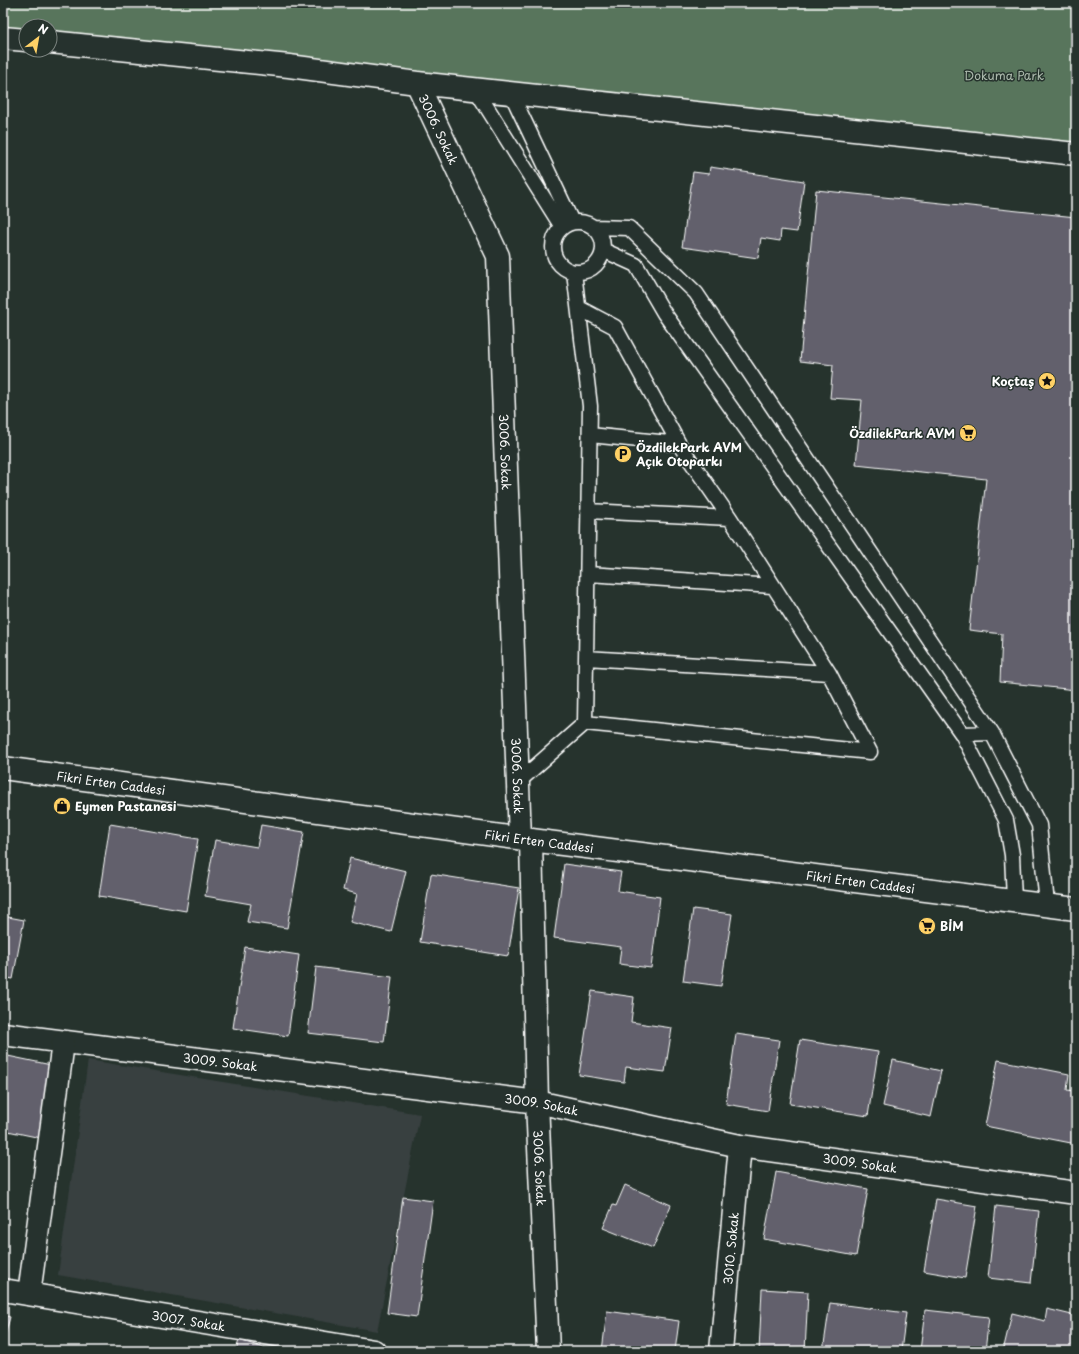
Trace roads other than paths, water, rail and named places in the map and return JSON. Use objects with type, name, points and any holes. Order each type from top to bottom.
[{"type":"street","points":[[3,38],[18,39]]},
{"type":"street","points":[[58,43],[289,66],[476,90],[1076,154]]},
{"type":"street","name":"3006. Sokak","points":[[418,83],[498,256],[518,782],[525,839],[548,1351]]},
{"type":"street","name":"Fikri Erten Caddesi","points":[[3,768],[525,839],[1047,904],[1076,909]]},
{"type":"street","name":"3009. Sokak","points":[[3,1034],[63,1043],[537,1102],[740,1146],[1076,1193]]},
{"type":"street","points":[[29,1294],[63,1043]]},
{"type":"street","name":"3010. Sokak","points":[[721,1351],[740,1146]]},
{"type":"street","name":"3007. Sokak","points":[[3,1290],[374,1351]]},
{"type":"lane","points":[[476,90],[567,224]]},
{"type":"lane","points":[[511,93],[567,224]]},
{"type":"lane","points":[[584,222],[594,227],[602,237],[603,250],[601,258],[595,266],[585,271],[574,272],[564,268],[556,259],[553,248],[554,236],[567,224],[584,222]]},
{"type":"lane","points":[[594,227],[629,228],[696,293],[992,733],[1039,825],[1047,904]]},
{"type":"lane","points":[[603,250],[636,265],[664,313],[962,734],[1006,820],[1012,855],[1014,900]]},
{"type":"lane","points":[[574,272],[590,406],[585,723]]},
{"type":"lane","points":[[518,782],[585,723],[870,752],[829,673],[772,586],[730,518],[679,444],[615,327],[579,308]]},
{"type":"lane","points":[[590,435],[679,444]]},
{"type":"lane","points":[[588,511],[730,518]]},
{"type":"lane","points":[[588,574],[772,586]]},
{"type":"lane","points":[[586,658],[829,673]]},
{"type":"lane","points":[[962,734],[992,733]]},
{"type":"place","name":"Koçtaş","points":[[1047,381]]},
{"type":"place","name":"ÖzdilekPark AVM","points":[[968,433]]},
{"type":"place","name":"ÖzdilekPark AVM Açık Otoparkı","points":[[623,454]]},
{"type":"place","name":"Eymen Pastanesi","points":[[62,806]]},
{"type":"place","name":"BİM","points":[[927,926]]},
{"type":"park label","name":"Dokuma Park","points":[[1004,75]]}]
